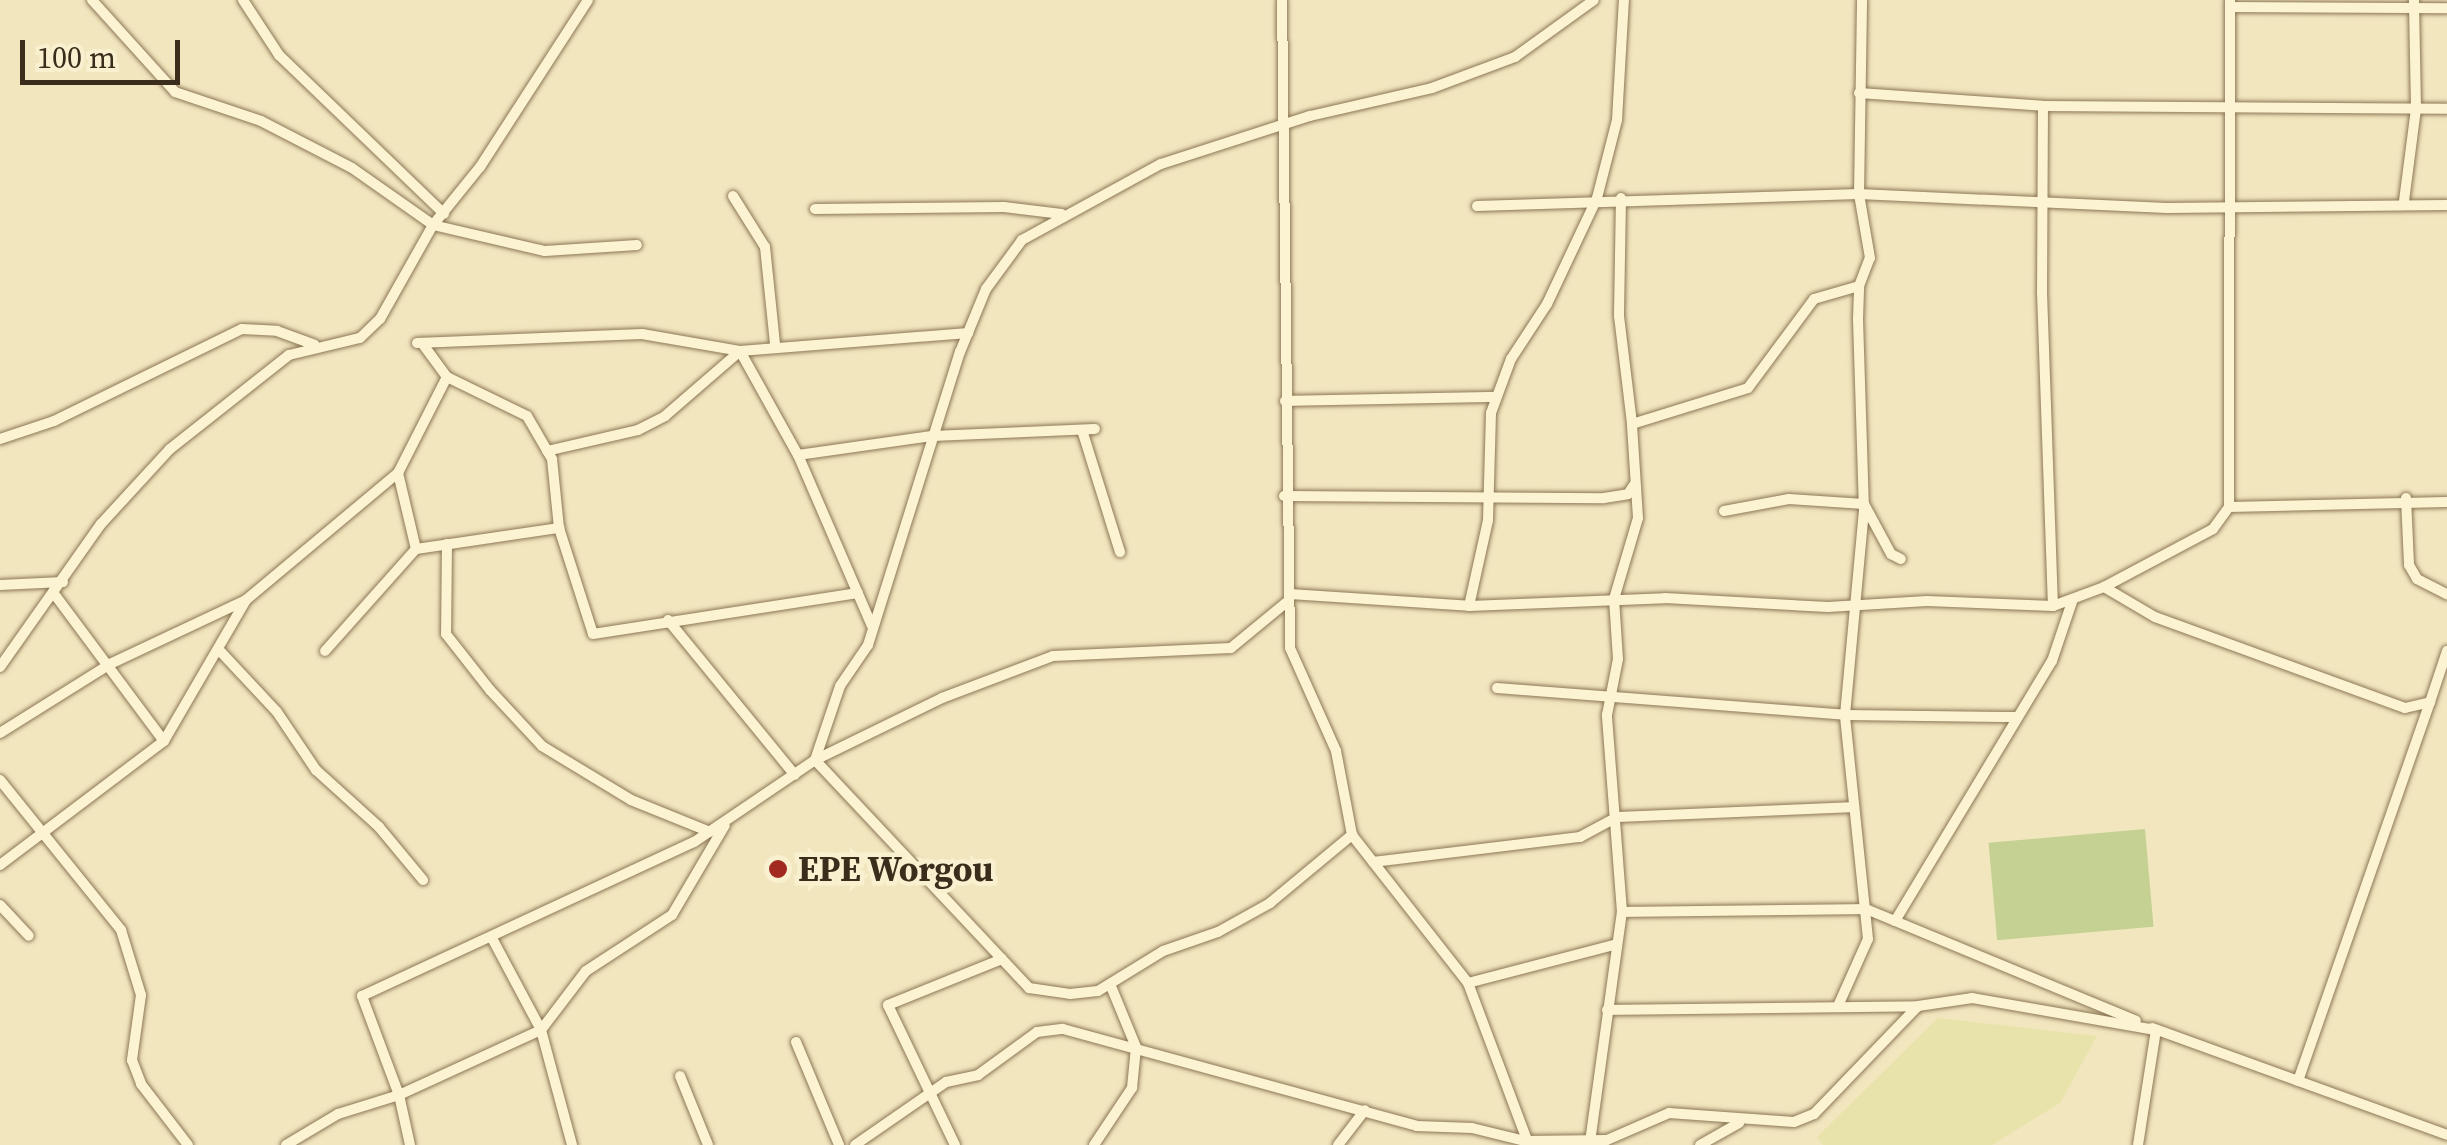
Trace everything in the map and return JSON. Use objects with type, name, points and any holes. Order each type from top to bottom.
[{"type":"street","points":[[92,0],[175,92],[262,121],[352,168],[433,226],[545,251],[637,244]]},
{"type":"street","points":[[243,0],[279,55],[444,214]]},
{"type":"street","points":[[0,667],[102,524],[170,449],[275,364],[316,346],[344,342],[372,328],[433,226],[588,0]]},
{"type":"street","points":[[1282,0],[1284,496],[1290,648],[1336,750],[1352,835],[1468,983],[1528,1143]]},
{"type":"street","points":[[815,760],[840,686],[872,626],[968,334],[1004,260],[1063,214],[1161,164],[1284,126],[1432,88],[1515,58],[1594,0]]},
{"type":"street","points":[[1469,606],[1490,495],[1488,434],[1496,398],[1597,198],[1618,120],[1624,0]]},
{"type":"street","points":[[1838,1006],[1866,955],[1866,908],[1851,806],[1845,715],[1864,504],[1860,286],[1870,258],[1859,194],[1862,0]]},
{"type":"street","points":[[410,1145],[399,1095],[362,996],[492,940],[515,922],[568,904],[710,832],[815,760],[1037,660],[1231,648],[1290,597],[1469,606],[1614,598],[1853,606],[2053,606],[2104,587],[2213,529],[2228,507],[2233,206],[2230,4],[2414,4],[2447,8]]},
{"type":"street","points":[[2404,202],[2416,108],[2414,4]]},
{"type":"street","points":[[1859,93],[2043,106],[2447,109]]},
{"type":"street","points":[[2043,106],[2046,200],[2042,292],[2053,606]]},
{"type":"street","points":[[1476,206],[1597,198],[1859,194],[2233,206],[2404,202],[2447,205]]},
{"type":"street","points":[[733,196],[766,247],[775,344]]},
{"type":"street","points":[[1590,1142],[1614,945],[1622,912],[1608,698],[1618,659],[1614,598],[1638,518],[1619,316],[1621,198]]},
{"type":"street","points":[[815,209],[1004,207],[1063,214]]},
{"type":"street","points":[[1632,424],[1748,388],[1814,299],[1860,286]]},
{"type":"street","points":[[0,440],[54,421],[242,329],[278,331],[316,346]]},
{"type":"street","points":[[858,593],[593,634],[559,528],[547,450],[527,416],[446,377],[419,343],[642,334],[740,351],[775,344],[968,334]]},
{"type":"street","points":[[547,450],[638,430],[665,416],[740,351]]},
{"type":"street","points":[[740,351],[798,456],[872,626]]},
{"type":"street","points":[[0,733],[110,664],[246,600],[398,473],[446,377]]},
{"type":"street","points":[[1285,401],[1496,398]]},
{"type":"street","points":[[798,456],[932,436],[1096,429]]},
{"type":"street","points":[[1082,430],[1120,552]]},
{"type":"street","points":[[398,473],[416,548]]},
{"type":"street","points":[[1284,496],[1604,498],[1628,494],[1634,484]]},
{"type":"street","points":[[2228,507],[2406,498],[2447,502]]},
{"type":"street","points":[[2406,498],[2409,565],[2418,579],[2447,594]]},
{"type":"street","points":[[1724,511],[1789,499],[1864,504]]},
{"type":"street","points":[[1864,504],[1891,554],[1901,559]]},
{"type":"street","points":[[325,651],[416,548],[559,528]]},
{"type":"street","points":[[447,544],[446,634],[490,690],[542,746],[631,800],[710,832]]},
{"type":"street","points":[[0,586],[63,582]]},
{"type":"street","points":[[2104,587],[2155,617],[2405,708],[2430,702]]},
{"type":"street","points":[[54,595],[164,740]]},
{"type":"street","points":[[1895,921],[2069,628],[2073,599]]},
{"type":"street","points":[[0,865],[164,740],[220,652],[246,600]]},
{"type":"street","points":[[668,620],[795,775]]},
{"type":"street","points":[[2298,1081],[2447,651]]},
{"type":"street","points":[[220,652],[276,712],[316,770],[379,826],[422,880]]},
{"type":"street","points":[[1498,688],[1845,715],[2015,718]]},
{"type":"street","points":[[815,760],[1029,988],[1070,994],[1110,984],[1164,951],[1218,932],[1283,896],[1352,835]]},
{"type":"street","points":[[0,780],[39,834],[121,930],[141,995],[132,1060],[141,1084],[188,1145]]},
{"type":"street","points":[[1373,862],[1580,837],[1617,817],[1851,806]]},
{"type":"street","points":[[286,1145],[338,1114],[399,1095],[541,1030],[586,971],[672,915],[727,822]]},
{"type":"street","points":[[0,906],[30,936]]},
{"type":"street","points":[[1622,912],[1866,908],[2156,1030],[2447,1135]]},
{"type":"street","points":[[492,940],[541,1030],[572,1145]]},
{"type":"street","points":[[1468,983],[1614,945]]},
{"type":"street","points":[[954,1145],[888,1005],[1002,959]]},
{"type":"street","points":[[1099,1143],[1132,1088],[1136,1047],[1110,984]]},
{"type":"street","points":[[1607,1010],[1773,1013],[1838,1006],[1918,1006],[1972,998],[2156,1030]]},
{"type":"street","points":[[855,1145],[931,1092],[978,1075],[1036,1032],[1063,1029],[1417,1126],[1472,1128],[1528,1143],[1590,1142],[1669,1112],[1740,1122],[1794,1122],[1814,1114],[1918,1006]]},
{"type":"street","points":[[2138,1145],[2156,1030]]},
{"type":"street","points":[[796,1042],[839,1145]]},
{"type":"street","points":[[680,1076],[705,1144]]},
{"type":"street","points":[[1338,1145],[1365,1110]]},
{"type":"street","points":[[1700,1145],[1740,1122]]},
{"type":"shaded area","points":[[1938,1018],[2097,1036],[2060,1103],[1992,1145],[1823,1145],[1817,1137]]},
{"type":"green space","points":[[2145,829],[2154,927],[1997,940],[1989,843]]},
{"type":"place","name":"EPE Worgou","points":[[778,869]]}]
